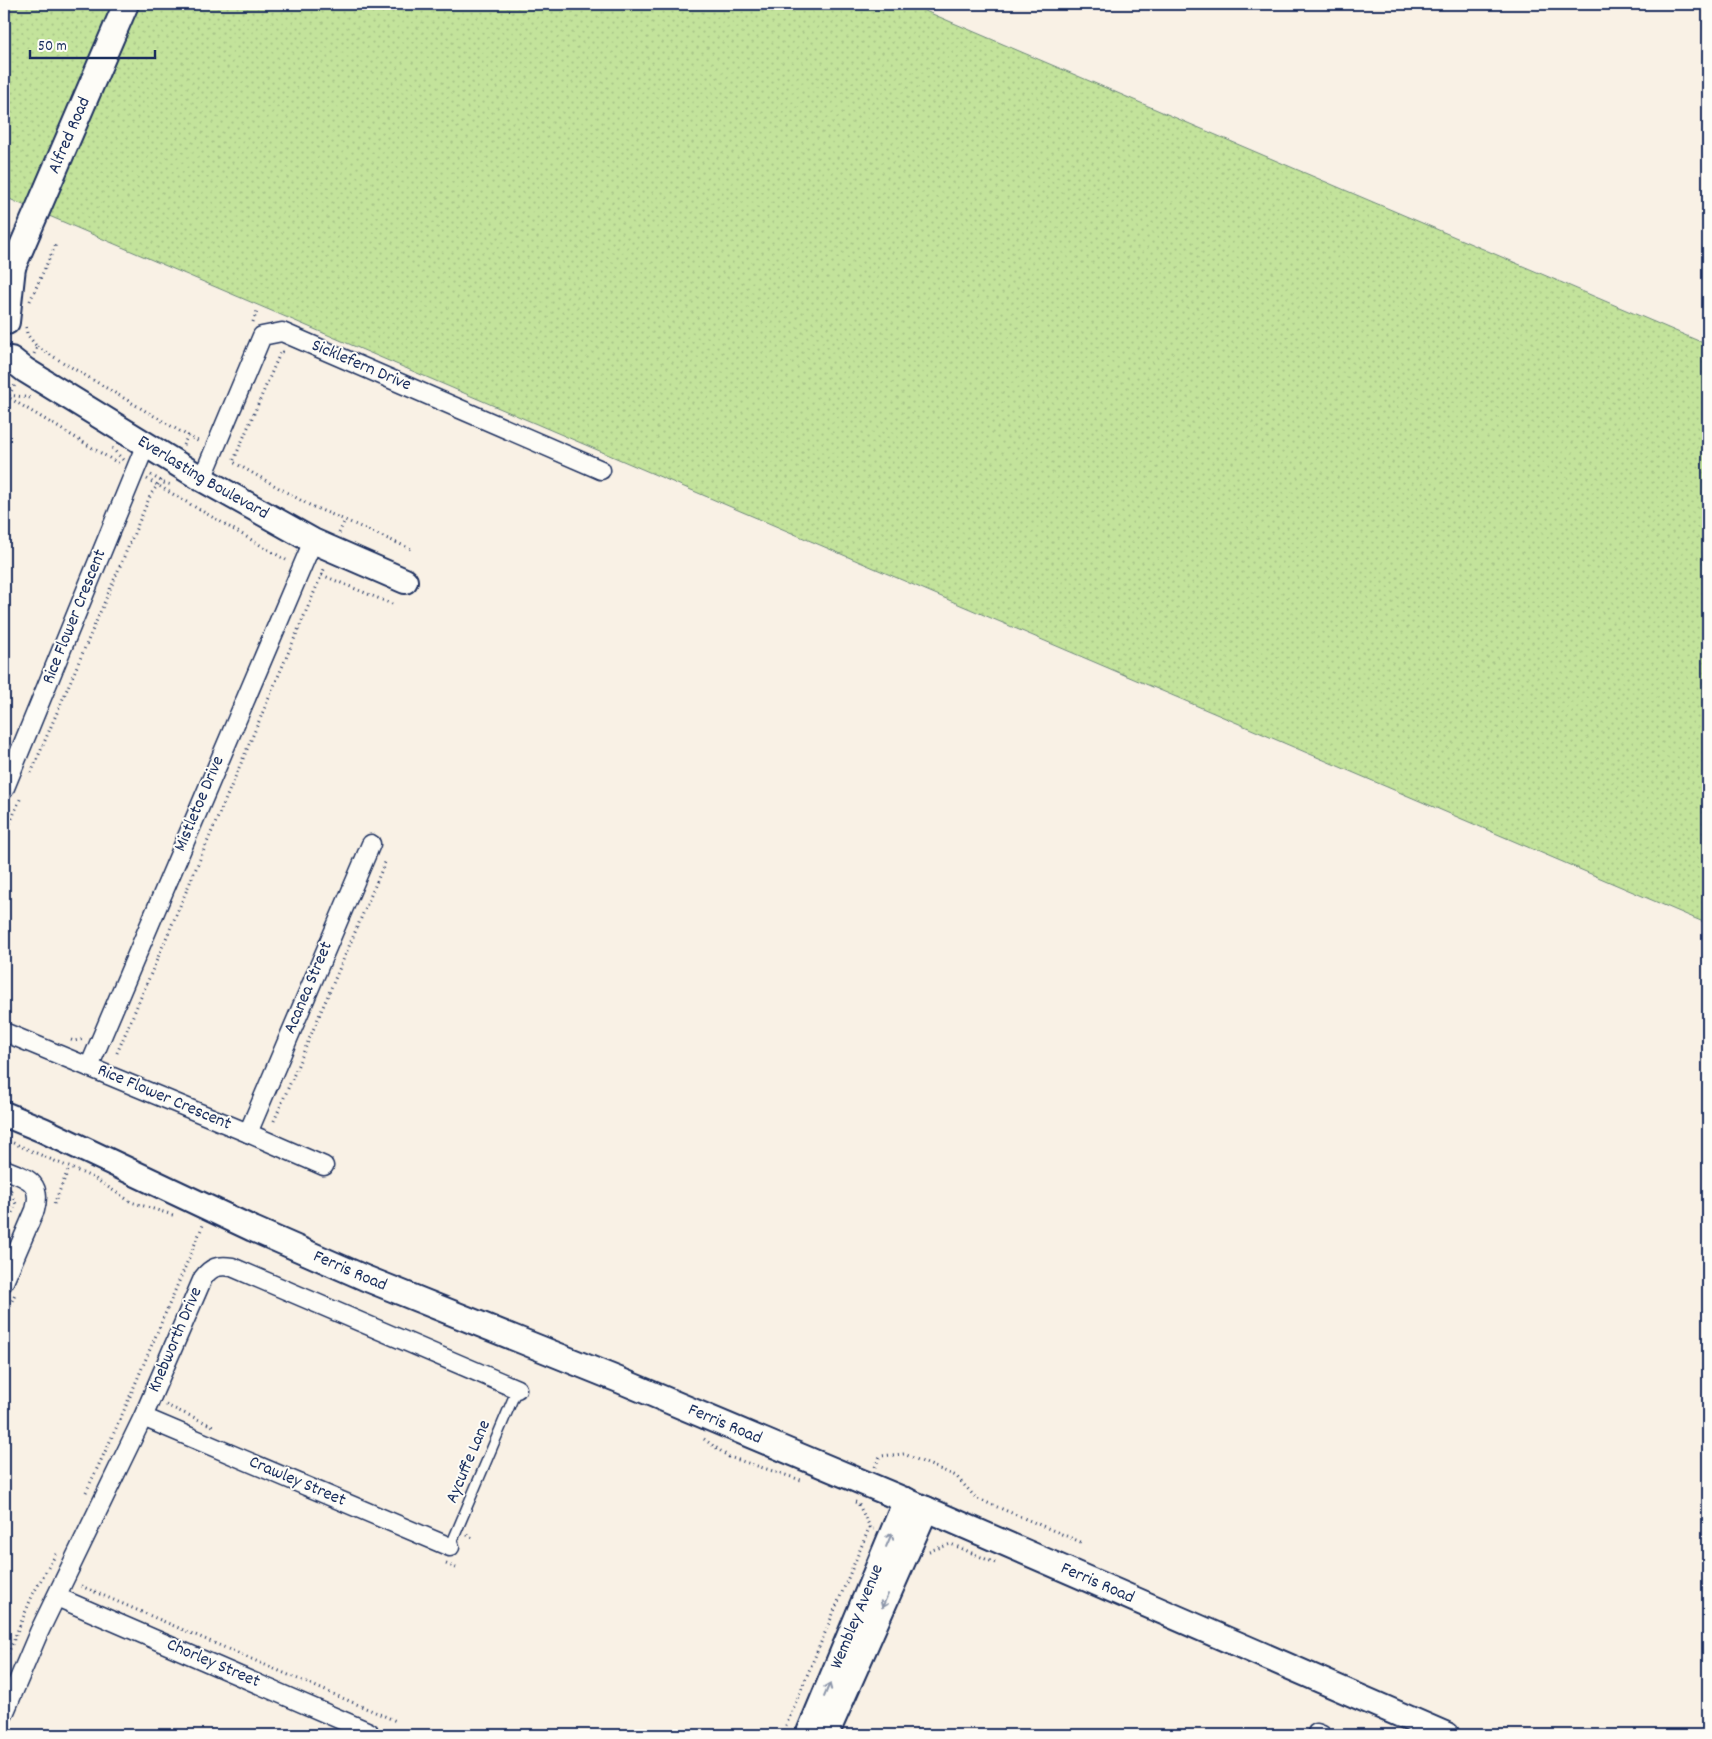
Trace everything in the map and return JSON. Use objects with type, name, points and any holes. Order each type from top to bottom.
[{"type":"street","name":"Alfred Road","points":[[6,321],[8,273],[126,4]]},
{"type":"street","points":[[6,321],[13,331],[16,340],[15,350],[8,363]]},
{"type":"street","name":"Sicklefern Drive","points":[[202,479],[262,336],[282,332],[601,470]]},
{"type":"street","name":"Everlasting Boulevard","points":[[8,363],[25,370],[202,479],[322,546],[405,581]]},
{"type":"street","name":"Rice Flower Crescent","points":[[4,790],[146,444]]},
{"type":"street","name":"Mistletoe Drive","points":[[89,1067],[322,546]]},
{"type":"street","name":"Acanea Street","points":[[248,1133],[371,844]]},
{"type":"street","name":"Rice Flower Crescent","points":[[4,1032],[324,1166]]},
{"type":"street","name":"Ferris Road","points":[[4,1114],[43,1130],[253,1229],[365,1278],[619,1380],[862,1494],[916,1504],[1447,1735]]},
{"type":"street","points":[[4,1169],[33,1183],[37,1191],[38,1200],[4,1282]]},
{"type":"street","name":"Knebworth Drive","points":[[4,1714],[38,1632],[143,1417],[202,1278],[208,1270],[223,1266],[232,1268],[518,1389]]},
{"type":"street","name":"Crawley Street","points":[[143,1417],[450,1548]]},
{"type":"street","name":"Wembley Avenue","points":[[808,1735],[891,1535],[916,1504]]},
{"type":"street","name":"Wembley Avenue","points":[[826,1735],[891,1535]]},
{"type":"street","name":"Chorley Street","points":[[57,1596],[368,1734]]},
{"type":"lane","name":"Aycuffe Lane","points":[[450,1548],[518,1389]]},
{"type":"path","points":[[26,309],[56,244]]},
{"type":"path","points":[[37,347],[203,444]]},
{"type":"path","points":[[289,354],[281,351],[233,462],[311,506],[411,549]]},
{"type":"path","points":[[6,396],[135,473],[285,558],[288,563]]},
{"type":"path","points":[[29,777],[151,494],[188,436]]},
{"type":"path","points":[[117,1053],[322,574],[322,546],[345,520]]},
{"type":"path","points":[[322,574],[392,604]]},
{"type":"path","points":[[4,837],[22,794]]},
{"type":"path","points":[[274,1121],[386,860]]},
{"type":"path","points":[[4,1140],[94,1178],[131,1202],[184,1218]]},
{"type":"path","points":[[82,1500],[119,1422],[202,1223]]},
{"type":"path","points":[[702,1438],[729,1457],[804,1481]]},
{"type":"path","points":[[849,1500],[862,1494],[880,1456],[904,1454],[956,1476],[976,1498],[1082,1543]]},
{"type":"path","points":[[862,1494],[891,1535],[930,1551],[951,1544],[997,1563]]},
{"type":"path","points":[[782,1735],[891,1535]]},
{"type":"path","points":[[81,1586],[396,1721]]},
{"type":"green space","points":[[4,4],[909,4],[1708,345],[1708,924],[7,198],[4,205]]}]
